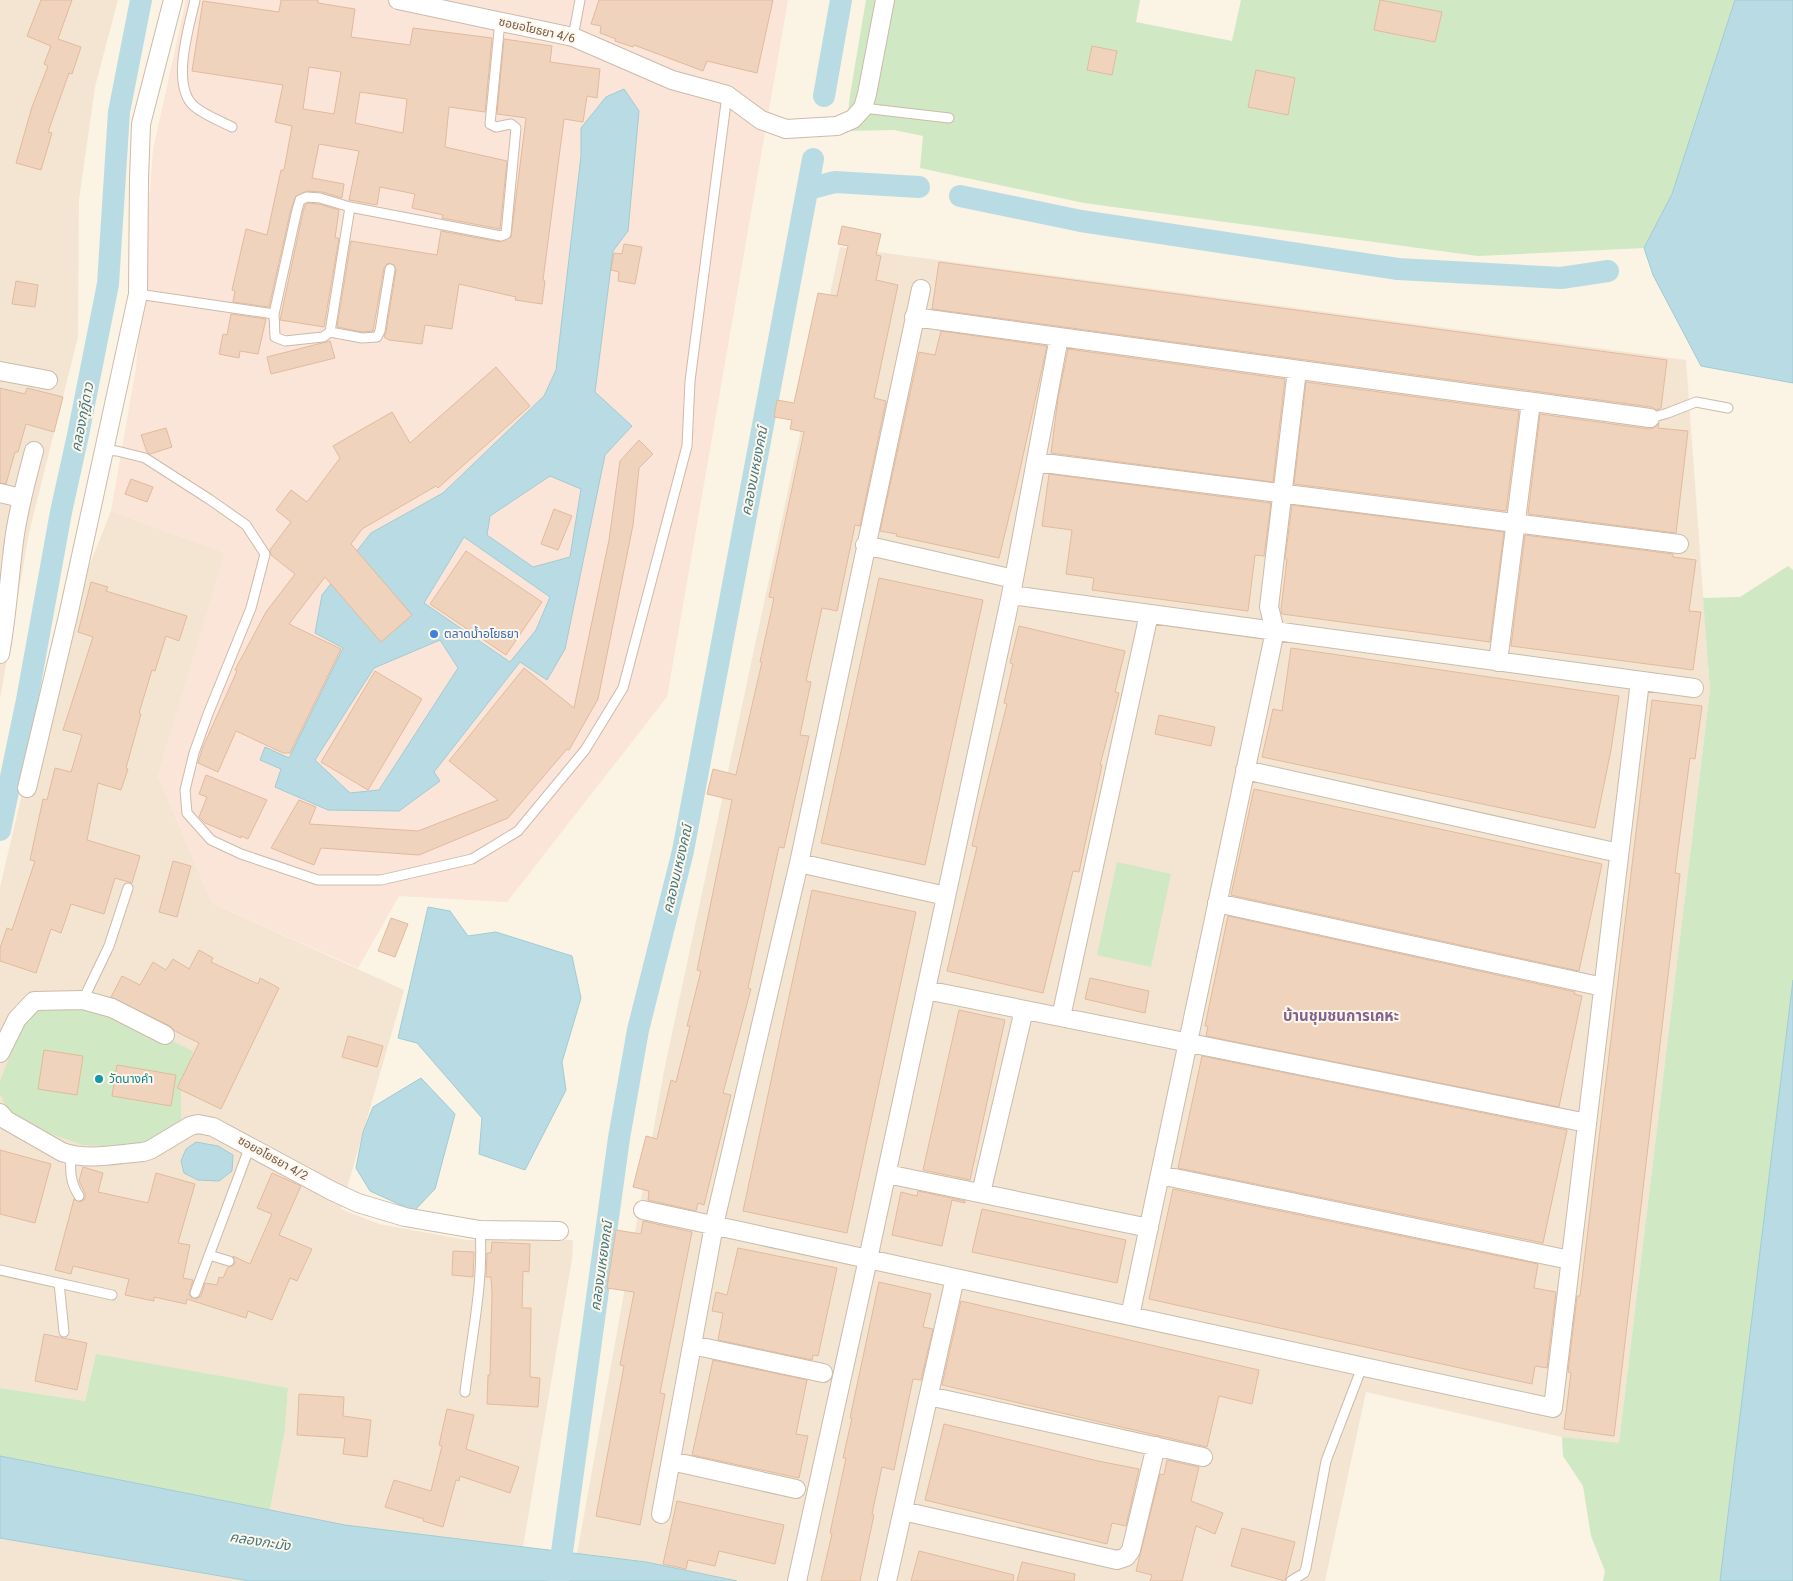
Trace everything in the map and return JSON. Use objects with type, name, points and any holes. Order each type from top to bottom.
[{"type":"street","points":[[27,788],[68,616],[138,294],[141,124],[172,0]]},
{"type":"street","name":"ซอยอโยธยา 4/6","points":[[398,0],[573,37],[672,80],[727,95]]},
{"type":"street","points":[[727,95],[761,120],[786,129],[837,126],[852,119],[863,108],[867,94],[885,0]]},
{"type":"street","points":[[661,1514],[714,1225],[799,863],[865,545],[921,289]]},
{"type":"street","points":[[914,317],[1650,418]]},
{"type":"street","points":[[797,1581],[887,1174],[1013,587],[1060,337]]},
{"type":"street","points":[[1130,1316],[1275,631],[1269,607],[1297,370]]},
{"type":"street","points":[[0,371],[48,380]]},
{"type":"street","points":[[1498,662],[1531,402]]},
{"type":"street","points":[[0,654],[21,498],[34,451]]},
{"type":"street","points":[[1036,462],[1679,544]]},
{"type":"street","points":[[0,492],[21,498]]},
{"type":"street","points":[[865,545],[1013,587],[1149,614],[1694,688]]},
{"type":"street","points":[[1061,1017],[1149,614]]},
{"type":"street","points":[[643,1210],[1552,1408],[1640,681]]},
{"type":"street","points":[[1245,770],[1619,853]]},
{"type":"street","points":[[799,863],[946,896]]},
{"type":"street","points":[[1217,903],[1603,986]]},
{"type":"street","points":[[926,990],[1587,1123]]},
{"type":"street","points":[[0,1053],[17,1019],[34,1001],[83,1000],[112,1008],[165,1035]]},
{"type":"street","points":[[981,1193],[1024,1010]]},
{"type":"street","name":"ซอยอโยธยา 4/2","points":[[0,1113],[6,1120],[62,1152],[71,1155],[106,1156],[143,1152],[150,1150],[180,1130],[198,1124],[213,1127],[358,1203],[405,1217],[480,1230],[559,1231]]},
{"type":"street","points":[[887,1174],[1149,1228]]},
{"type":"street","points":[[1160,1175],[1570,1260]]},
{"type":"street","points":[[888,1581],[955,1278]]},
{"type":"street","points":[[692,1345],[823,1373]]},
{"type":"street","points":[[929,1396],[1203,1457]]},
{"type":"street","points":[[903,1511],[1117,1560],[1126,1557],[1131,1550],[1156,1446]]},
{"type":"street","points":[[671,1461],[796,1489]]},
{"type":"lane","points":[[195,0],[181,73],[184,92],[194,106],[232,127]]},
{"type":"lane","points":[[573,37],[580,0]]},
{"type":"lane","points":[[350,207],[330,332],[323,337],[285,341],[275,337],[274,314],[300,200],[307,197],[320,198],[350,207],[501,236],[506,234],[516,128],[511,124],[496,127],[490,124],[500,21]]},
{"type":"lane","points":[[103,450],[118,451],[145,458],[153,463],[246,525],[265,554],[251,608],[194,753],[186,790],[187,813],[211,840],[241,854],[318,880],[381,880],[472,858],[518,831],[585,750],[623,688],[687,446],[690,381],[727,95]]},
{"type":"lane","points":[[863,108],[949,118]]},
{"type":"lane","points":[[330,332],[362,338],[377,337],[380,331],[390,269]]},
{"type":"lane","points":[[138,294],[274,314]]},
{"type":"lane","points":[[1650,418],[1696,402],[1728,408]]},
{"type":"lane","points":[[83,1000],[108,946],[128,888]]},
{"type":"lane","points":[[196,1293],[250,1145]]},
{"type":"lane","points":[[71,1155],[70,1174],[73,1187],[79,1196]]},
{"type":"lane","points":[[465,1392],[479,1283],[480,1230]]},
{"type":"lane","points":[[209,1255],[229,1261]]},
{"type":"lane","points":[[0,1270],[112,1295]]},
{"type":"lane","points":[[59,1283],[64,1332]]},
{"type":"lane","points":[[1290,1581],[1304,1573],[1306,1568],[1326,1461],[1362,1367]]},
{"type":"shaded area","points":[[0,0],[118,0],[95,87],[79,199],[78,337],[29,533],[0,699]]},
{"type":"shaded area","points":[[186,0],[788,0],[667,697],[507,902],[399,896],[358,968],[212,903],[158,776],[225,553],[111,511],[136,368],[153,150]]},
{"type":"shaded area","points":[[840,247],[1686,360],[1710,690],[1619,1444],[1562,1437],[1366,1392],[1325,1581],[737,1581],[646,1562],[577,1554],[664,1071]]},
{"type":"shaded area","points":[[111,511],[225,553],[158,776],[212,903],[404,990],[341,1209],[379,1224],[467,1240],[573,1240],[572,1259],[523,1547],[345,1525],[270,1510],[285,1429],[288,1388],[96,1355],[85,1401],[0,1388],[0,887],[22,794],[32,796],[88,569]]},
{"type":"shaded area","points":[[0,1538],[246,1581],[0,1581]]},
{"type":"green space","points":[[866,0],[1140,0],[1136,22],[1232,41],[1241,0],[1735,0],[1672,194],[1644,248],[1478,256],[1084,203],[920,168],[923,136],[894,130],[846,131]]},
{"type":"green space","points":[[1788,566],[1793,570],[1793,980],[1720,1581],[1603,1581],[1605,1571],[1591,1536],[1583,1486],[1563,1456],[1562,1437],[1619,1443],[1710,690],[1703,598],[1740,597]]},
{"type":"green space","points":[[1117,862],[1171,874],[1151,967],[1097,955]]},
{"type":"green space","points":[[97,1005],[193,1051],[181,1089],[181,1128],[151,1148],[83,1145],[13,1121],[0,1094],[0,1081],[23,1022],[40,1008]]},
{"type":"green space","points":[[96,1354],[288,1388],[285,1429],[270,1510],[0,1456],[0,1388],[85,1401]]},
{"type":"water","points":[[1735,0],[1793,0],[1793,383],[1701,366],[1653,275],[1644,248],[1672,194]]},
{"type":"water","points":[[624,89],[639,111],[628,231],[613,251],[595,392],[632,426],[605,455],[565,649],[547,680],[520,662],[434,772],[440,781],[399,811],[328,810],[275,787],[281,769],[260,760],[265,747],[289,758],[343,648],[315,633],[322,595],[371,533],[443,493],[544,396],[556,370],[581,156],[581,128],[606,97]],"holes":[[[550,476],[581,489],[570,557],[533,567],[487,535],[490,516]],[[464,537],[550,597],[536,630],[510,662],[424,603]],[[366,562],[412,615],[381,641]],[[440,640],[458,668],[379,790],[350,793],[315,760],[374,668]]]},
{"type":"water","points":[[428,907],[450,911],[468,936],[496,932],[572,956],[581,998],[562,1062],[566,1090],[525,1170],[479,1154],[482,1118],[417,1043],[398,1038]]},
{"type":"water","points":[[1793,980],[1793,1581],[1720,1581]]},
{"type":"water","points":[[421,1078],[455,1114],[435,1189],[414,1211],[370,1191],[356,1168],[363,1132],[373,1107]]},
{"type":"water","points":[[196,1142],[218,1146],[233,1155],[232,1171],[219,1181],[198,1180],[184,1173],[181,1161],[186,1149]]},
{"type":"water","name":"คลองกะมัง","points":[[0,1456],[345,1525],[646,1562],[737,1581],[249,1581],[0,1538]]},
{"type":"building","points":[[41,0],[72,0],[58,39],[81,47],[72,74],[69,73],[48,132],[52,133],[41,170],[16,163],[32,107],[48,66],[44,64],[51,46],[27,36]]},
{"type":"building","points":[[281,0],[318,0],[318,3],[355,9],[351,37],[410,45],[413,28],[492,38],[485,112],[449,107],[445,147],[507,161],[500,229],[442,218],[443,215],[412,208],[415,194],[380,187],[377,205],[349,200],[359,151],[319,144],[312,178],[344,184],[342,198],[322,192],[307,191],[296,196],[291,209],[269,307],[233,302],[235,291],[232,290],[246,229],[267,235],[281,170],[284,170],[292,126],[275,122],[283,85],[192,71],[203,1],[279,12]],"holes":[[[309,67],[341,72],[334,114],[303,109]],[[360,92],[407,99],[403,133],[355,123]]]},
{"type":"building","points":[[599,0],[773,0],[757,73],[707,61],[703,71],[634,45],[633,47],[615,41],[616,39],[600,33],[601,26],[591,24]]},
{"type":"building","points":[[1380,0],[1442,12],[1435,42],[1374,30]]},
{"type":"building","points":[[504,39],[552,46],[550,62],[600,69],[597,98],[587,96],[583,122],[564,119],[543,280],[545,281],[542,304],[515,300],[516,297],[459,284],[452,329],[425,325],[422,344],[389,340],[384,337],[396,270],[394,265],[388,263],[384,268],[373,331],[362,332],[337,327],[351,241],[437,255],[441,231],[500,242],[511,237],[526,118],[497,114]]},
{"type":"building","points":[[1092,46],[1117,51],[1112,75],[1087,70]]},
{"type":"building","points":[[1256,70],[1295,78],[1288,115],[1248,107]]},
{"type":"building","points":[[308,203],[339,210],[335,238],[339,238],[324,327],[280,320],[303,212],[305,205]]},
{"type":"building","points":[[842,226],[881,234],[876,255],[881,256],[876,280],[898,285],[874,398],[886,401],[860,526],[855,525],[837,611],[822,608],[806,681],[811,682],[800,735],[809,736],[784,848],[779,847],[748,988],[751,989],[723,1093],[731,1095],[704,1205],[698,1203],[696,1211],[648,1200],[649,1191],[633,1187],[646,1136],[657,1139],[671,1080],[676,1082],[690,1026],[687,1026],[701,971],[697,970],[732,800],[707,794],[713,769],[736,775],[762,662],[760,662],[774,598],[769,597],[804,432],[790,429],[792,420],[774,417],[777,400],[794,403],[818,293],[837,296],[848,246],[838,244]]},
{"type":"building","points":[[624,244],[642,247],[635,284],[618,281],[619,272],[611,270],[614,253],[622,254]]},
{"type":"building","points":[[939,262],[1667,360],[1661,408],[1657,410],[1651,407],[932,309]]},
{"type":"building","points":[[16,281],[38,285],[35,307],[12,304]]},
{"type":"building","points":[[231,314],[266,319],[258,354],[240,351],[239,358],[219,354],[223,334],[227,335]]},
{"type":"building","points":[[941,331],[1047,346],[999,558],[880,531],[919,352],[935,355]]},
{"type":"building","points":[[330,341],[335,358],[271,374],[267,357]]},
{"type":"building","points":[[1068,349],[1285,379],[1273,482],[1051,453],[1058,398]]},
{"type":"building","points":[[496,367],[530,406],[438,488],[436,486],[362,529],[351,544],[412,615],[381,642],[325,577],[289,624],[341,649],[290,753],[283,753],[236,731],[218,772],[198,763],[203,747],[237,671],[235,670],[266,612],[295,574],[271,555],[270,550],[291,522],[276,510],[291,490],[307,502],[340,458],[333,446],[392,412],[410,443]]},
{"type":"building","points":[[1306,382],[1519,411],[1506,511],[1294,484]]},
{"type":"building","points":[[0,388],[25,394],[27,388],[63,397],[54,432],[26,424],[18,452],[15,452],[6,484],[0,483]]},
{"type":"building","points":[[1540,414],[1649,429],[1654,428],[1659,423],[1658,428],[1688,431],[1676,533],[1528,514]]},
{"type":"building","points":[[166,428],[172,447],[150,454],[147,452],[141,435]]},
{"type":"building","points":[[639,440],[653,454],[639,468],[633,525],[598,699],[569,750],[567,749],[508,818],[419,855],[321,848],[314,865],[271,848],[299,800],[316,807],[309,824],[418,831],[498,800],[449,761],[524,668],[574,708],[609,540],[620,461]]},
{"type":"building","points":[[1049,474],[1271,503],[1264,556],[1255,555],[1248,611],[1092,590],[1094,578],[1066,574],[1072,530],[1042,526]]},
{"type":"building","points":[[131,479],[153,487],[147,502],[125,494]]},
{"type":"building","points":[[1292,505],[1504,532],[1490,642],[1282,614],[1287,559],[1285,559]]},
{"type":"building","points":[[554,509],[572,516],[558,550],[541,544]]},
{"type":"building","points":[[1525,535],[1673,554],[1673,557],[1696,560],[1689,611],[1701,612],[1693,670],[1511,646]]},
{"type":"building","points":[[466,551],[542,602],[506,655],[430,604]]},
{"type":"building","points":[[879,578],[983,600],[925,865],[821,843]]},
{"type":"building","points":[[91,582],[108,587],[106,591],[187,616],[179,641],[166,636],[155,671],[152,670],[139,713],[141,714],[121,790],[98,783],[87,840],[140,856],[132,883],[115,878],[104,914],[71,904],[61,933],[51,929],[36,973],[0,961],[0,948],[7,928],[12,930],[35,861],[30,860],[43,799],[47,800],[55,768],[71,772],[82,735],[63,730],[93,637],[78,632]]},
{"type":"building","points":[[1019,626],[1125,651],[1115,692],[1119,693],[1100,765],[1102,765],[1079,872],[1073,871],[1043,993],[947,971],[977,847],[972,846],[1007,704],[1004,703],[1013,664],[1010,663]]},
{"type":"building","points":[[1291,648],[1619,696],[1611,750],[1595,828],[1262,757],[1273,709],[1282,711]]},
{"type":"building","points":[[375,671],[422,699],[368,790],[321,762]]},
{"type":"building","points":[[1652,700],[1702,706],[1695,759],[1690,758],[1675,873],[1680,874],[1614,1436],[1564,1429],[1571,1373],[1568,1372],[1577,1296],[1580,1296]]},
{"type":"building","points":[[1159,715],[1215,727],[1211,746],[1155,734]]},
{"type":"building","points":[[206,775],[267,800],[248,839],[241,836],[241,838],[205,823],[199,817],[207,797],[199,794]]},
{"type":"building","points":[[1254,789],[1602,864],[1579,971],[1231,895]]},
{"type":"building","points":[[173,861],[191,866],[177,917],[159,912]]},
{"type":"building","points":[[812,890],[916,912],[847,1233],[743,1211]]},
{"type":"building","points":[[1228,916],[1575,992],[1574,994],[1582,996],[1559,1107],[1206,1036],[1208,1026],[1205,1026]]},
{"type":"building","points":[[391,918],[408,924],[395,957],[378,951]]},
{"type":"building","points":[[199,950],[213,958],[211,962],[258,984],[260,978],[279,988],[221,1109],[177,1088],[199,1043],[175,1031],[170,1026],[111,997],[122,976],[140,985],[153,962],[166,970],[173,959],[189,969]]},
{"type":"building","points":[[1090,978],[1149,991],[1145,1013],[1085,999]]},
{"type":"building","points":[[959,1010],[1005,1020],[970,1180],[923,1170]]},
{"type":"building","points":[[348,1036],[383,1046],[377,1067],[342,1057]]},
{"type":"building","points":[[44,1050],[83,1056],[77,1095],[38,1089]]},
{"type":"building","points":[[1202,1056],[1567,1130],[1543,1243],[1178,1168]]},
{"type":"building","points":[[117,1065],[176,1075],[171,1106],[112,1096]]},
{"type":"building","points":[[0,1150],[51,1164],[35,1223],[0,1214]]},
{"type":"building","points":[[83,1167],[103,1173],[98,1192],[148,1203],[156,1173],[195,1184],[178,1243],[190,1245],[183,1278],[193,1280],[189,1294],[196,1299],[201,1296],[205,1283],[217,1285],[219,1277],[223,1278],[228,1267],[233,1266],[235,1263],[233,1256],[250,1264],[272,1214],[257,1208],[272,1173],[301,1186],[279,1235],[312,1249],[297,1281],[290,1278],[272,1320],[248,1311],[246,1318],[187,1299],[186,1304],[154,1297],[154,1301],[125,1295],[129,1279],[73,1266],[71,1274],[55,1270],[74,1199],[80,1202],[85,1199],[85,1193],[79,1181]]},
{"type":"building","points":[[1173,1189],[1538,1264],[1534,1288],[1556,1292],[1547,1368],[1535,1366],[1532,1384],[1149,1299]]},
{"type":"building","points":[[918,1191],[965,1201],[965,1203],[952,1200],[942,1246],[892,1235],[901,1192],[917,1196]]},
{"type":"building","points":[[982,1209],[1126,1240],[1117,1283],[972,1252]]},
{"type":"building","points":[[643,1221],[692,1232],[660,1393],[665,1394],[640,1525],[596,1516],[624,1366],[620,1365],[634,1293],[607,1288],[616,1230],[641,1234]]},
{"type":"building","points":[[492,1242],[530,1244],[529,1272],[523,1271],[522,1308],[531,1308],[530,1377],[540,1378],[538,1407],[487,1404],[488,1375],[490,1375],[492,1294],[491,1277],[486,1277],[487,1253],[491,1253]]},
{"type":"building","points":[[738,1248],[837,1268],[818,1356],[813,1355],[812,1360],[718,1340],[723,1313],[712,1311],[716,1292],[727,1295]]},
{"type":"building","points":[[453,1251],[474,1252],[473,1277],[452,1275]]},
{"type":"building","points":[[879,1282],[931,1294],[923,1327],[933,1329],[921,1380],[913,1379],[894,1470],[882,1467],[860,1581],[821,1581],[846,1458],[843,1458],[852,1418],[850,1418]]},
{"type":"building","points":[[961,1301],[1259,1370],[1252,1404],[1219,1396],[1207,1447],[942,1385]]},
{"type":"building","points":[[44,1334],[87,1343],[77,1390],[35,1381]]},
{"type":"building","points":[[713,1360],[807,1380],[796,1434],[808,1436],[799,1478],[692,1455]]},
{"type":"building","points":[[299,1394],[344,1397],[343,1416],[371,1420],[367,1457],[343,1454],[345,1438],[297,1435]]},
{"type":"building","points":[[447,1409],[474,1415],[466,1449],[519,1467],[510,1493],[460,1476],[459,1481],[456,1480],[443,1527],[385,1507],[394,1480],[431,1491],[442,1446],[439,1445]]},
{"type":"building","points":[[944,1424],[1139,1469],[1126,1526],[1112,1523],[1107,1544],[925,1500]]},
{"type":"building","points":[[1167,1460],[1199,1467],[1191,1501],[1223,1513],[1215,1534],[1196,1526],[1182,1581],[1150,1581],[1152,1575],[1136,1571],[1160,1474],[1164,1475]]},
{"type":"building","points":[[677,1501],[784,1525],[775,1564],[719,1551],[715,1566],[688,1560],[686,1569],[663,1564]]},
{"type":"building","points":[[1242,1528],[1295,1542],[1285,1581],[1231,1566]]},
{"type":"building","points":[[919,1551],[1014,1575],[1013,1581],[911,1581]]},
{"type":"building","points":[[1022,1562],[1075,1574],[1074,1581],[1017,1581]]},
{"type":"waterway","name":"คลองกุฎีดาว","points":[[0,830],[27,700],[61,512],[108,284],[119,112],[141,0]]},
{"type":"waterway","name":"คลองมเหยงคณ์","points":[[824,96],[841,0]]},
{"type":"waterway","name":"คลองมเหยงคณ์","points":[[558,1581],[619,1138],[638,1030],[683,851],[813,159]]},
{"type":"waterway","points":[[808,189],[835,182],[919,187]]},
{"type":"waterway","points":[[960,196],[1081,221],[1398,269],[1561,278],[1608,271]]},
{"type":"place","name":"ตลาดน้ำอโยธยา","points":[[434,634]]},
{"type":"place","name":"วัดนางคำ","points":[[99,1079]]},
{"type":"district","name":"บ้านชุมชนการเคหะ","points":[[1341,1016]]}]
